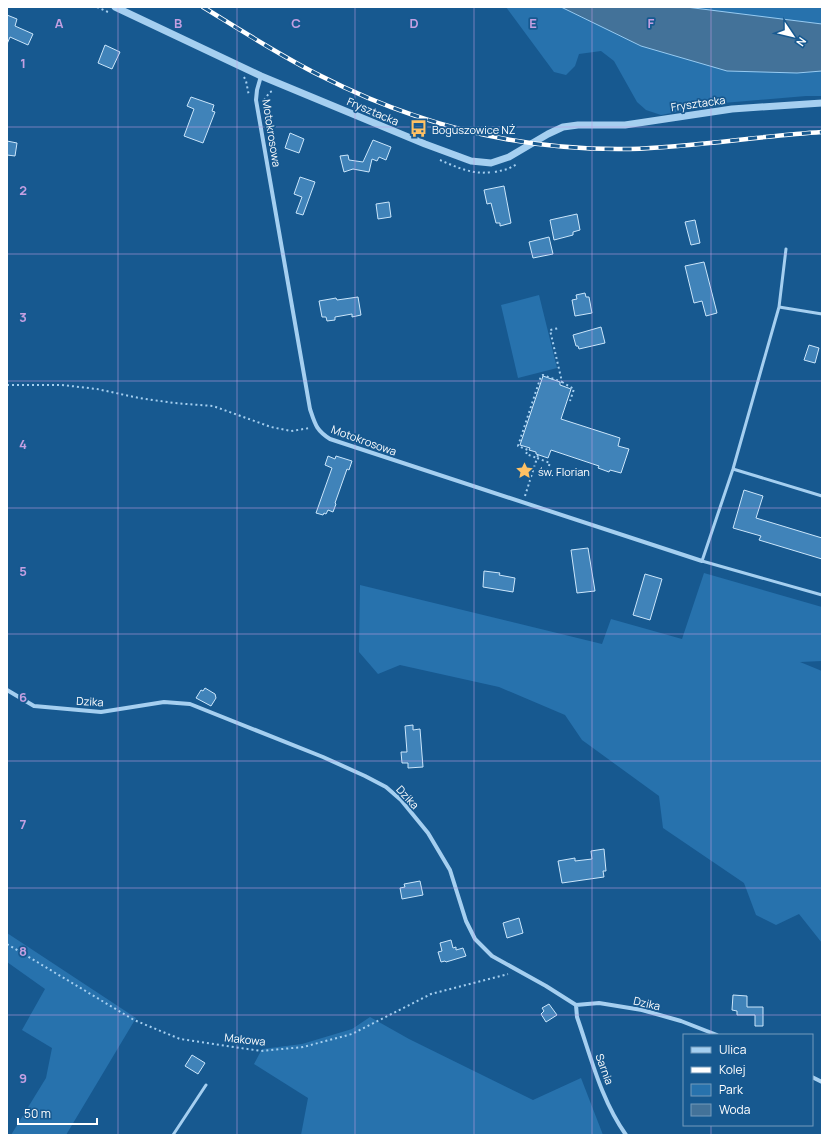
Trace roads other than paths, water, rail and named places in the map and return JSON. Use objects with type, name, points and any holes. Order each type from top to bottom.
[{"type":"street","name":"Frysztacka","points":[[115,7],[262,76],[455,156],[471,161],[491,162],[509,157],[563,127],[578,125],[625,125],[732,109],[822,103]]},
{"type":"street","name":"Motokrosowa","points":[[262,76],[257,90],[256,100],[309,401],[315,425],[320,433],[330,439],[702,562]]},
{"type":"street","name":"Dzika","points":[[7,690],[34,706],[101,712],[164,702],[190,704],[323,757],[365,776],[386,787],[401,800],[428,833],[450,870],[466,921],[475,939],[492,956],[546,986],[576,1005],[599,1003],[642,1010],[681,1021],[714,1034]]},
{"type":"street","name":"Sarnia","points":[[576,1005],[576,1017],[605,1098],[626,1135]]},
{"type":"street","points":[[813,1078],[822,1082]]},
{"type":"lane","points":[[786,249],[779,307],[733,469],[702,562],[822,595]]},
{"type":"lane","points":[[779,307],[822,314]]},
{"type":"lane","points":[[733,469],[822,496]]},
{"type":"lane","points":[[173,1135],[206,1085]]},
{"type":"water","points":[[561,7],[686,7],[822,24],[822,71],[797,73],[727,71],[641,46]]},
{"type":"railway","points":[[203,7],[291,60],[357,93],[432,121],[471,132],[510,140],[550,145],[630,149],[678,146],[822,132]]},
{"type":"place","name":"Boguszowice NŻ","points":[[419,129]]},
{"type":"place","name":"św. Florian","points":[[525,471]]}]
